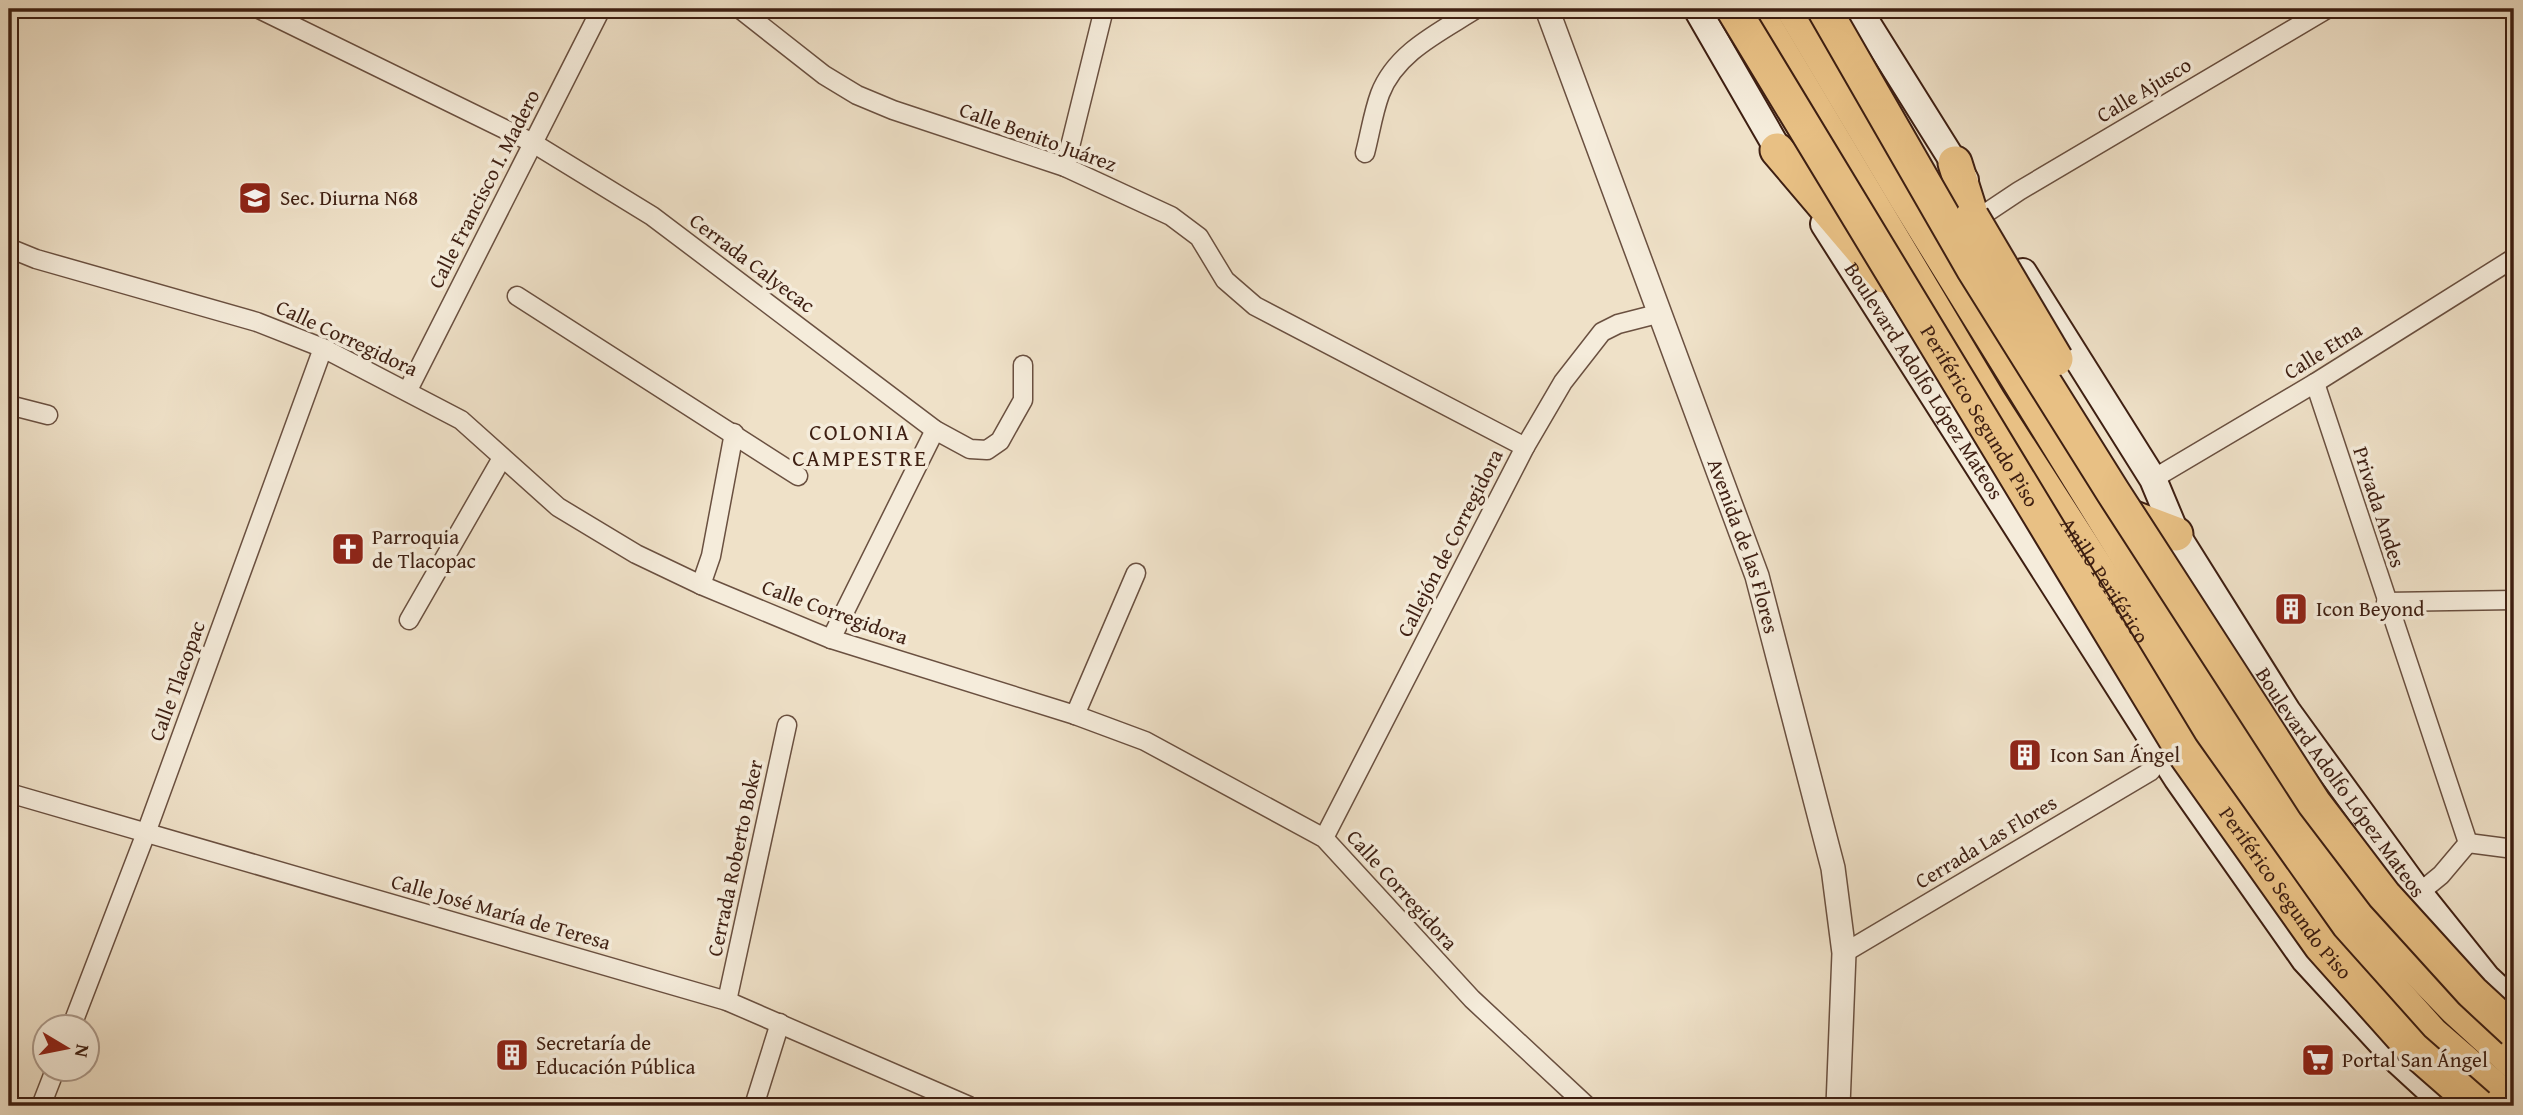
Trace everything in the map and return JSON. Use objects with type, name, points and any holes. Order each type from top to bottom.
[{"type":"highway","name":"Periférico Segundo Piso","points":[[1733,9],[2182,750],[2320,946],[2413,1049],[2478,1106]]},
{"type":"highway","name":"Anillo Periférico","points":[[1755,9],[1989,401],[2197,724],[2339,930],[2432,1034],[2514,1105]]},
{"type":"highway","name":"Anillo Periférico","points":[[1793,9],[1913,210],[2228,719],[2363,913],[2455,1008],[2514,1062]]},
{"type":"highway","points":[[1824,9],[1975,271],[2105,480],[2314,803],[2384,895],[2472,992],[2514,1031]]},
{"type":"highway","points":[[1777,150],[1989,401]]},
{"type":"highway","points":[[1955,163],[1979,215],[2162,534],[2351,819],[2371,857],[2384,895]]},
{"type":"highway","points":[[2096,504],[2176,534]]},
{"type":"main road","name":"Boulevard Adolfo López Mateos","points":[[1697,9],[1777,150],[2177,778],[2305,960],[2399,1062],[2447,1106]]},
{"type":"main road","points":[[1858,9],[1955,163]]},
{"type":"main road","name":"Boulevard Adolfo López Mateos","points":[[1979,215],[2153,480],[2176,534],[2287,711],[2419,892],[2487,978],[2514,1003]]},
{"type":"street","name":"Cerrada Calyecac","points":[[259,9],[533,143],[652,216],[935,430],[970,449],[987,450],[1000,441],[1023,400],[1023,365]]},
{"type":"street","name":"Calle Francisco I. Madero","points":[[408,390],[601,9]]},
{"type":"street","name":"Calle Benito Juárez","points":[[740,9],[824,75],[857,94],[893,110],[1065,167],[1171,216],[1199,237],[1225,280],[1255,306],[1525,447]]},
{"type":"street","points":[[1065,167],[1104,9]]},
{"type":"street","points":[[1365,153],[1380,94],[1394,68],[1416,47],[1476,9]]},
{"type":"street","name":"Avenida de las Flores","points":[[1547,9],[1757,576],[1833,868],[1844,953],[1838,1106]]},
{"type":"street","name":"Calle Ajusco","points":[[1979,215],[2327,9]]},
{"type":"street","name":"Calle Corregidora","points":[[9,248],[36,259],[257,322],[323,348],[461,419],[558,507],[636,554],[701,585],[831,639],[1075,715],[1145,741],[1324,838],[1472,999],[1587,1106]]},
{"type":"street","name":"Calle Etna","points":[[2153,480],[2315,383],[2514,258]]},
{"type":"street","points":[[517,296],[798,476]]},
{"type":"street","name":"Callejón de Corregidora","points":[[1324,838],[1525,447],[1563,382],[1602,332],[1618,324],[1661,313]]},
{"type":"street","name":"Calle Tlacopac","points":[[76,1014],[146,833],[323,348]]},
{"type":"street","name":"Privada Andes","points":[[2315,383],[2468,844]]},
{"type":"street","points":[[9,405],[48,415]]},
{"type":"street","points":[[831,639],[935,430]]},
{"type":"street","points":[[701,585],[711,556],[734,433]]},
{"type":"street","points":[[409,620],[502,458]]},
{"type":"street","points":[[1075,715],[1136,573]]},
{"type":"street","points":[[2386,602],[2514,600]]},
{"type":"street","name":"Cerrada Roberto Boker","points":[[727,1000],[787,725]]},
{"type":"street","name":"Cerrada Las Flores","points":[[1844,953],[2151,771]]},
{"type":"street","name":"Calle José María de Teresa","points":[[9,793],[727,1000],[970,1106]]},
{"type":"street","points":[[2419,892],[2441,875],[2468,844],[2514,849]]},
{"type":"street","points":[[754,1106],[780,1023]]},
{"type":"street","points":[[41,1106],[49,1084]]},
{"type":"place","name":"Sec. Diurna N68","points":[[255,198]]},
{"type":"place","name":"Parroquia de Tlacopac","points":[[348,549]]},
{"type":"place","name":"Icon Beyond","points":[[2291,609]]},
{"type":"place","name":"Icon San Ángel","points":[[2025,755]]},
{"type":"place","name":"Secretaría de Educación Pública","points":[[512,1055]]},
{"type":"place","name":"Portal San Ángel","points":[[2318,1060]]},
{"type":"district","name":"COLONIA CAMPESTRE","points":[[860,445]]}]
